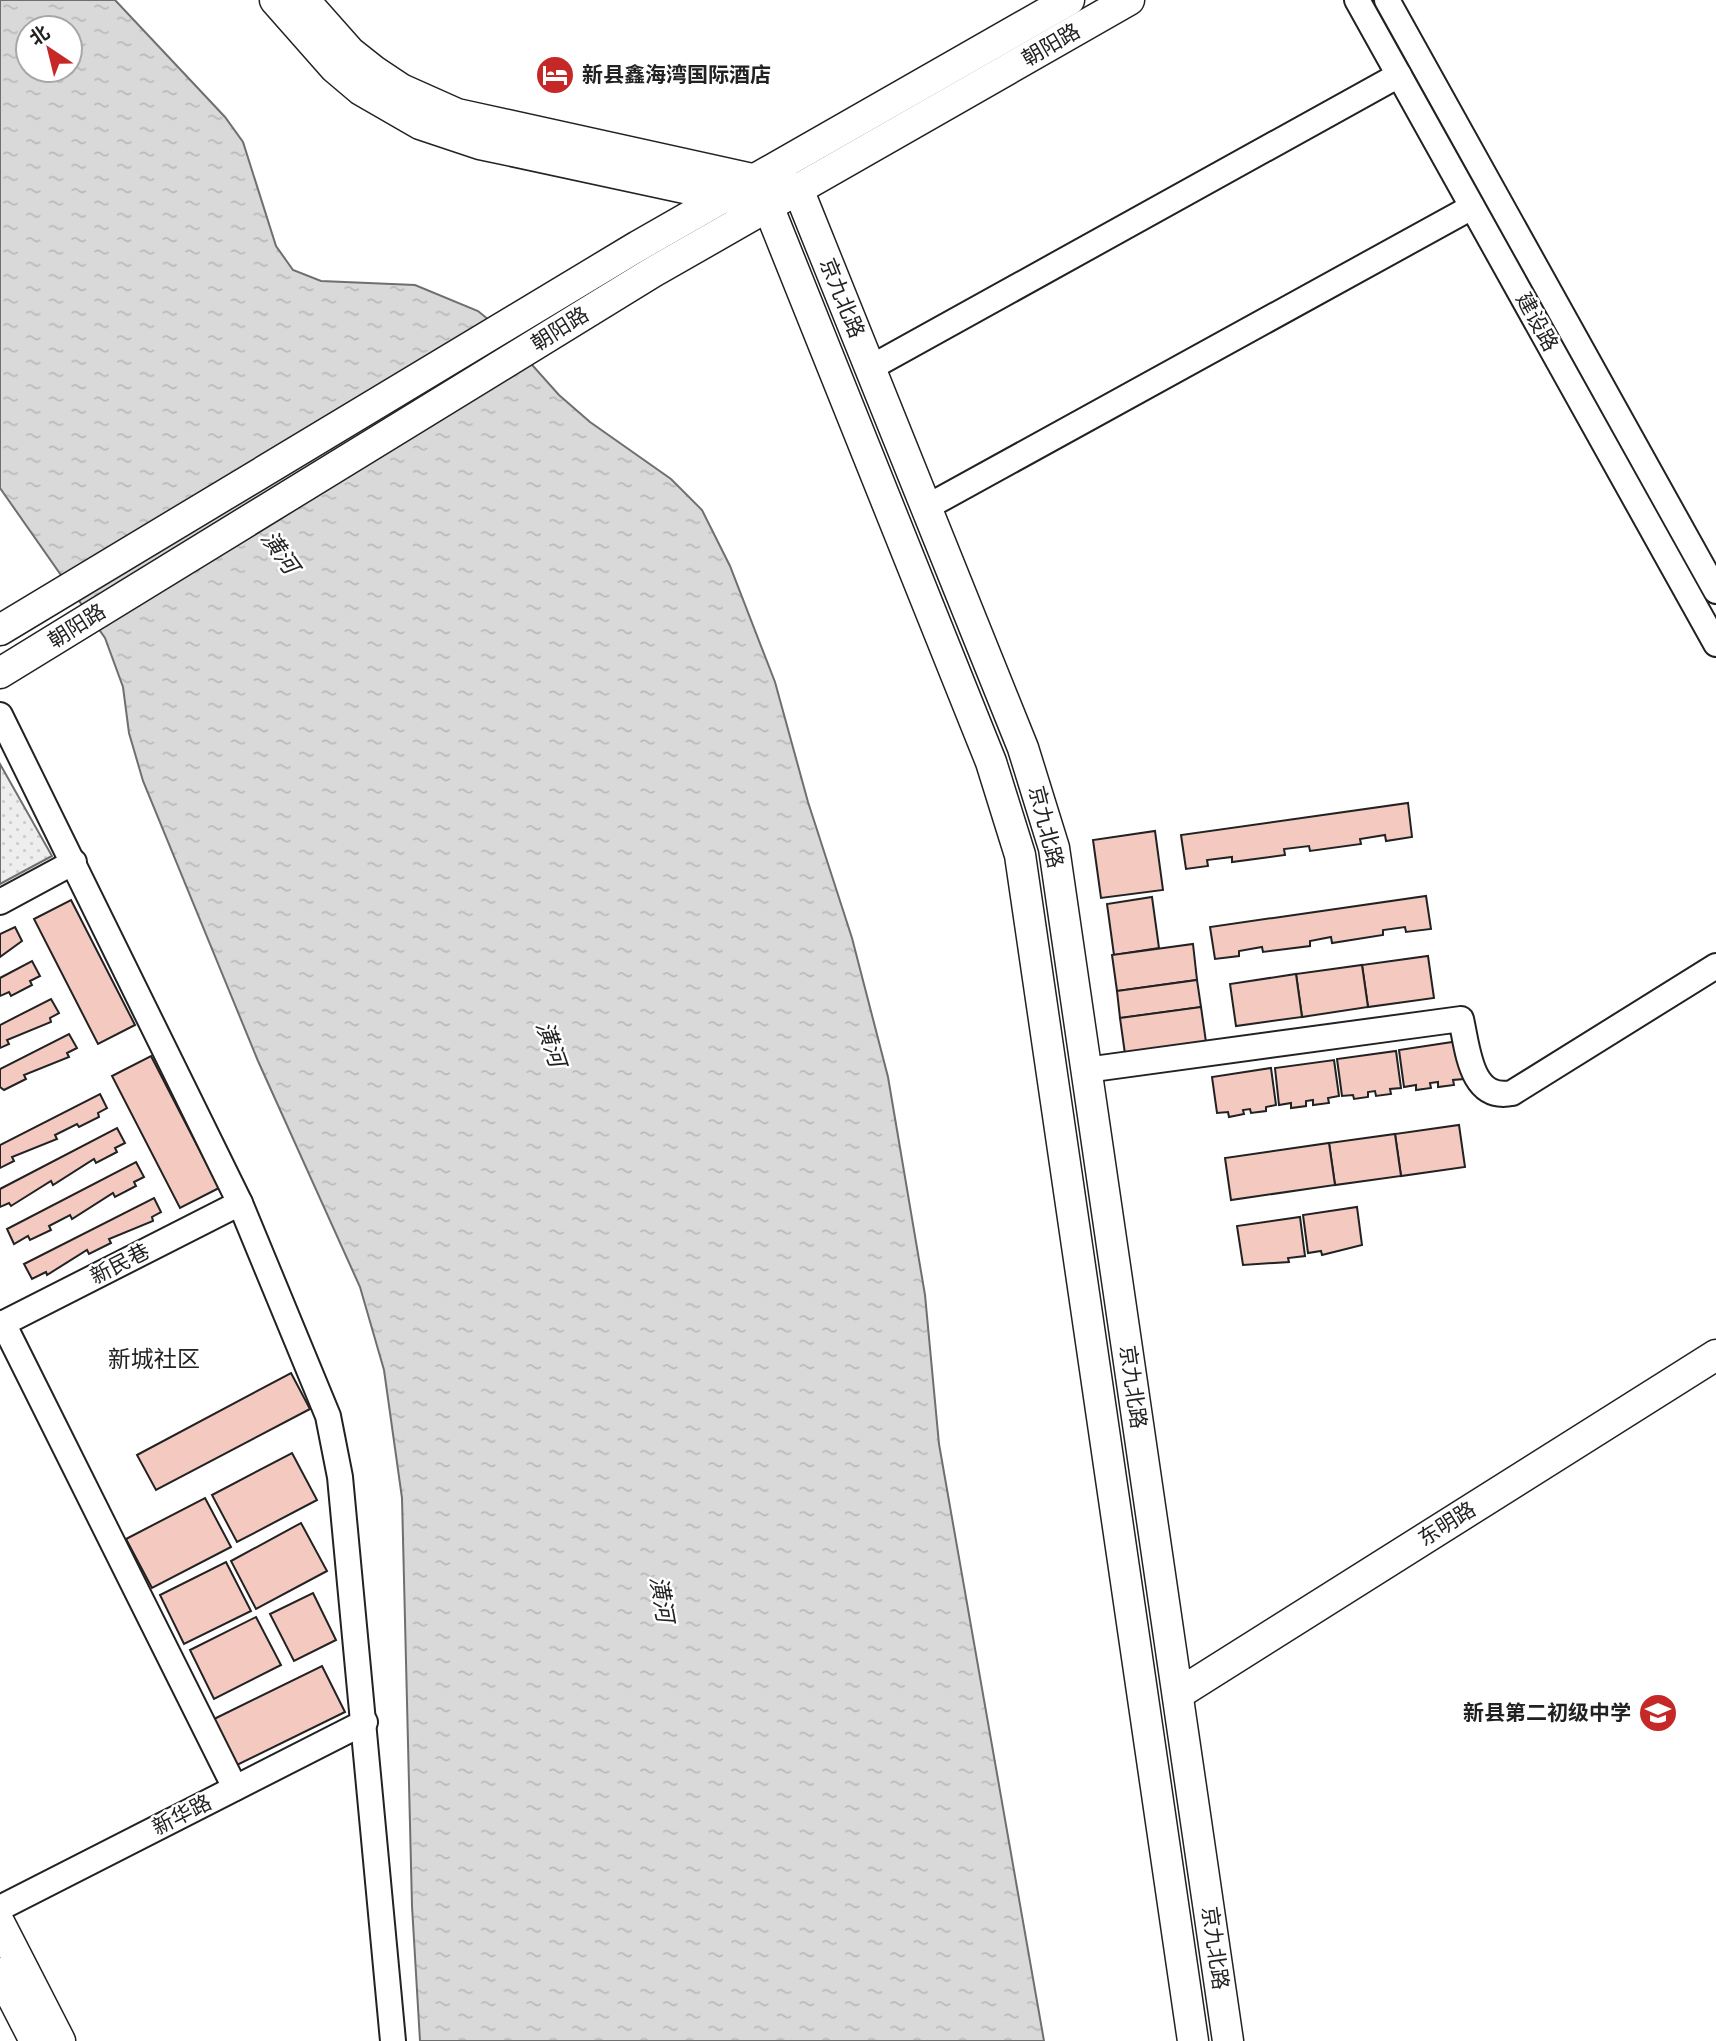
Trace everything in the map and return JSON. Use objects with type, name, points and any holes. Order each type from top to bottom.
[{"type":"main road","points":[[275,0],[335,68],[361,90],[421,124],[480,144],[768,206]]},
{"type":"main road","points":[[304,0],[350,52],[374,72],[401,89],[457,114],[798,189]]},
{"type":"main road","name":"朝阳路","points":[[0,630],[556,295],[1069,0]]},
{"type":"main road","name":"朝阳路","points":[[0,673],[575,320],[768,206],[1129,0]]},
{"type":"main road","name":"京九北路","points":[[798,189],[1023,748],[1046,813],[1060,884],[1228,2041]]},
{"type":"main road","name":"京九北路","points":[[768,206],[991,762],[1020,855],[1193,2041]]},
{"type":"main road","name":"东明路","points":[[1178,1694],[1716,1355]]},
{"type":"main road","points":[[0,1924],[60,2041]]},
{"type":"main road","points":[[0,1973],[35,2041]]},
{"type":"street","name":"建设路","points":[[1357,0],[1716,643]]},
{"type":"street","name":"建设路","points":[[1387,0],[1716,591]]},
{"type":"street","points":[[870,368],[1399,75]]},
{"type":"street","points":[[925,508],[1472,207]]},
{"type":"street","points":[[0,715],[240,1203],[328,1416],[340,1478],[393,2041]]},
{"type":"street","points":[[0,902],[74,862]]},
{"type":"street","points":[[1086,1070],[1461,1019],[1475,1076],[1484,1089],[1498,1096],[1512,1093],[1716,966]]},
{"type":"street","name":"新民巷","points":[[2,1324],[240,1203]]},
{"type":"street","points":[[2,1324],[235,1788]]},
{"type":"street","name":"新华路","points":[[0,1909],[365,1722]]},
{"type":"shaded area","points":[[0,764],[52,856],[0,884]]},
{"type":"water","name":"潢河","points":[[0,0],[115,0],[225,117],[243,142],[276,246],[293,270],[321,281],[415,285],[478,311],[500,329],[559,395],[590,422],[671,479],[702,510],[730,566],[775,682],[808,802],[852,938],[888,1077],[925,1295],[939,1444],[1044,2041],[420,2041],[412,1906],[402,1498],[384,1370],[360,1287],[258,1061],[143,781],[129,733],[123,687],[105,638],[0,488]]},
{"type":"building","points":[[1408,803],[1412,837],[1386,841],[1385,835],[1360,839],[1361,844],[1310,851],[1309,846],[1284,849],[1285,855],[1232,862],[1232,857],[1207,860],[1208,866],[1186,869],[1181,835]]},
{"type":"building","points":[[1155,831],[1163,890],[1101,898],[1093,840]]},
{"type":"building","points":[[1426,896],[1431,929],[1406,932],[1405,927],[1383,930],[1383,935],[1332,943],[1331,937],[1310,941],[1310,946],[1263,952],[1262,947],[1239,951],[1239,956],[1215,959],[1210,927]]},
{"type":"building","points":[[1152,897],[1159,948],[1114,955],[1107,904]]},
{"type":"building","points":[[71,900],[135,1025],[98,1044],[34,919]]},
{"type":"building","points":[[15,927],[22,941],[0,957],[0,934]]},
{"type":"building","points":[[1193,944],[1197,980],[1117,991],[1112,955]]},
{"type":"building","points":[[1428,956],[1434,998],[1368,1007],[1362,965]]},
{"type":"building","points":[[32,961],[40,976],[30,981],[32,985],[11,996],[9,992],[0,996],[0,978]]},
{"type":"building","points":[[1362,965],[1368,1007],[1302,1017],[1296,974]]},
{"type":"building","points":[[1296,974],[1302,1017],[1236,1026],[1230,984]]},
{"type":"building","points":[[1197,980],[1201,1007],[1120,1018],[1117,991]]},
{"type":"building","points":[[51,999],[59,1013],[50,1018],[51,1022],[7,1040],[9,1044],[0,1048],[0,1025]]},
{"type":"building","points":[[1201,1007],[1206,1042],[1125,1054],[1120,1018]]},
{"type":"building","points":[[69,1034],[77,1048],[67,1053],[69,1057],[24,1075],[26,1079],[4,1090],[0,1087],[0,1069]]},
{"type":"building","points":[[1459,1041],[1464,1079],[1453,1080],[1454,1085],[1438,1087],[1438,1082],[1430,1083],[1431,1088],[1416,1090],[1416,1085],[1404,1087],[1399,1050]]},
{"type":"building","points":[[1396,1051],[1401,1088],[1390,1089],[1391,1094],[1376,1096],[1375,1091],[1368,1092],[1368,1097],[1354,1099],[1353,1095],[1342,1096],[1337,1059]]},
{"type":"building","points":[[151,1056],[219,1188],[180,1208],[112,1076]]},
{"type":"building","points":[[1334,1060],[1339,1096],[1328,1098],[1329,1103],[1313,1105],[1313,1100],[1306,1101],[1306,1106],[1291,1108],[1291,1103],[1279,1105],[1275,1068]]},
{"type":"building","points":[[1271,1068],[1276,1105],[1266,1107],[1266,1111],[1251,1113],[1250,1109],[1243,1110],[1244,1114],[1229,1117],[1228,1112],[1217,1113],[1212,1077]]},
{"type":"building","points":[[100,1094],[107,1108],[98,1113],[99,1117],[79,1127],[77,1124],[55,1135],[57,1139],[12,1157],[14,1161],[0,1168],[0,1145]]},
{"type":"building","points":[[1459,1125],[1465,1167],[1401,1176],[1395,1134]]},
{"type":"building","points":[[117,1128],[125,1143],[115,1148],[117,1152],[96,1163],[94,1159],[53,1185],[51,1181],[11,1206],[9,1203],[0,1207],[0,1189]]},
{"type":"building","points":[[1395,1134],[1401,1176],[1335,1185],[1329,1143]]},
{"type":"building","points":[[1329,1143],[1335,1185],[1231,1200],[1225,1158]]},
{"type":"building","points":[[136,1162],[144,1177],[134,1182],[136,1186],[115,1197],[113,1193],[72,1219],[70,1215],[49,1226],[51,1230],[30,1240],[28,1236],[14,1244],[7,1229]]},
{"type":"building","points":[[154,1198],[161,1212],[152,1217],[153,1221],[109,1239],[111,1243],[89,1254],[87,1250],[47,1275],[46,1272],[32,1279],[24,1264]]},
{"type":"building","points":[[1357,1207],[1362,1245],[1322,1255],[1321,1251],[1308,1253],[1303,1215]]},
{"type":"building","points":[[1300,1217],[1305,1256],[1288,1258],[1289,1262],[1243,1265],[1237,1226]]},
{"type":"building","points":[[291,1373],[310,1409],[156,1490],[137,1455]]},
{"type":"building","points":[[292,1453],[317,1500],[237,1542],[212,1495]]},
{"type":"building","points":[[205,1498],[231,1547],[152,1588],[126,1539]]},
{"type":"building","points":[[301,1523],[327,1571],[256,1609],[231,1561]]},
{"type":"building","points":[[226,1562],[251,1611],[184,1644],[160,1595]]},
{"type":"building","points":[[313,1593],[336,1640],[294,1661],[270,1614]]},
{"type":"building","points":[[256,1617],[281,1665],[214,1699],[190,1650]]},
{"type":"building","points":[[322,1666],[345,1712],[237,1765],[214,1719]]},
{"type":"place","name":"新县鑫海湾国际酒店","points":[[555,75]]},
{"type":"place","name":"新县第二初级中学","points":[[1658,1713]]},
{"type":"district","name":"新城社区","points":[[154,1359]]}]
